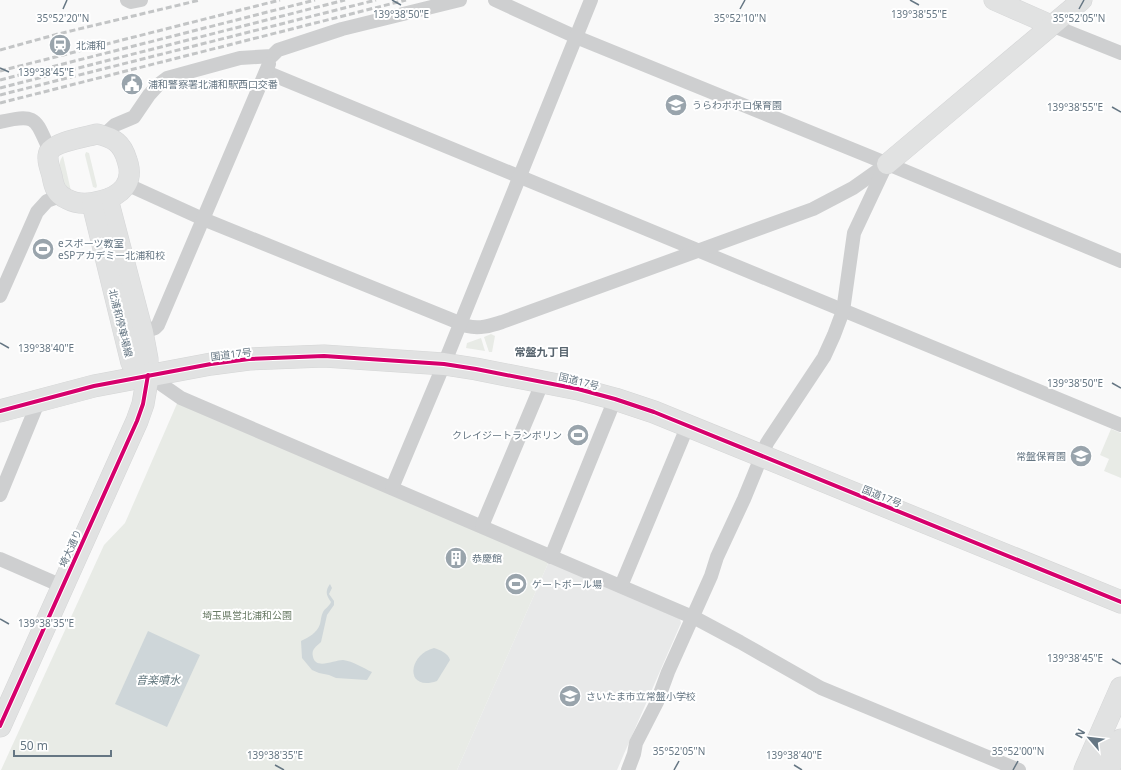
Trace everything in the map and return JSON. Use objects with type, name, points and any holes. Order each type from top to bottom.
[{"type":"main road","name":"国道17号","points":[[0,411],[94,386],[211,364],[249,359],[324,356],[444,364],[543,381],[615,399],[688,425],[761,454],[1121,602]]},
{"type":"main road","name":"埼大通り","points":[[0,726],[137,421],[143,404],[148,375]]},
{"type":"main road","points":[[1085,770],[1121,688]]},
{"type":"main road","points":[[1108,770],[1121,740]]},
{"type":"street","points":[[126,0],[130,2],[141,0]]},
{"type":"street","points":[[143,332],[155,328],[158,324],[272,56],[278,50],[342,29],[460,0]]},
{"type":"street","points":[[495,0],[576,37],[1121,261]]},
{"type":"street","points":[[392,488],[444,364],[591,0]]},
{"type":"street","points":[[994,0],[1121,53]]},
{"type":"street","points":[[126,184],[203,219],[475,328],[499,323],[700,251],[813,209],[853,188],[887,164],[1082,0]]},
{"type":"street","points":[[103,136],[115,125],[134,117],[159,84],[167,78],[240,58],[272,56]]},
{"type":"street","points":[[266,72],[1121,425]]},
{"type":"street","points":[[0,122],[24,117],[30,119],[36,123],[50,151]]},
{"type":"street","points":[[97,134],[113,139],[119,144],[124,151],[130,169],[130,175],[126,184],[117,195],[100,201],[79,204],[60,196],[55,188],[48,159],[50,151],[56,145],[97,134]]},
{"type":"street","points":[[628,770],[634,754],[636,743],[657,702],[668,672],[711,576],[726,536],[744,499],[761,454],[824,357],[843,311],[854,233],[887,164]]},
{"type":"street","points":[[2,287],[37,212],[47,201],[60,196]]},
{"type":"street","name":"北浦和停車場線","points":[[100,201],[143,332],[148,359],[148,375]]},
{"type":"street","name":"北浦和停車場線","points":[[100,201],[131,363],[148,375]]},
{"type":"street","points":[[148,375],[181,398],[692,617],[740,642],[821,688],[1019,770]]},
{"type":"street","points":[[482,526],[543,381]]},
{"type":"street","points":[[551,557],[615,399]]},
{"type":"street","points":[[0,495],[40,400]]},
{"type":"street","points":[[621,586],[688,425]]},
{"type":"street","points":[[0,559],[62,586]]},
{"type":"shaded area","name":"さいたま市立常盤小学校","points":[[550,559],[679,615],[681,623],[617,770],[457,770]]},
{"type":"green space","points":[[86,152],[89,153],[97,186],[96,188],[93,187],[85,155]]},
{"type":"green space","points":[[63,156],[71,191],[64,184],[60,175],[59,164]]},
{"type":"green space","points":[[491,334],[495,336],[492,352],[489,352],[484,337]]},
{"type":"green space","points":[[481,338],[485,351],[466,348],[467,343]]},
{"type":"green space","name":"埼玉県営北浦和公園","points":[[179,399],[550,559],[457,770],[1,770],[104,545],[125,523]]},
{"type":"green space","points":[[1111,429],[1121,433],[1121,478],[1104,471],[1109,459],[1100,455]]},
{"type":"water","points":[[330,584],[332,588],[329,594],[334,601],[334,605],[327,615],[321,642],[313,650],[313,657],[315,661],[321,664],[339,660],[354,663],[372,672],[367,680],[336,678],[319,673],[312,670],[302,658],[301,641],[317,630],[323,612],[331,602],[327,593],[327,589]]},
{"type":"water","name":"音楽噴水","points":[[148,631],[200,655],[167,727],[115,704]]},
{"type":"water","points":[[434,648],[446,654],[450,660],[437,681],[427,683],[419,681],[415,677],[413,671],[415,664],[425,652]]},
{"type":"railway","points":[[0,50],[58,34],[200,0]]},
{"type":"railway","points":[[0,71],[280,0]]},
{"type":"railway","points":[[0,80],[315,0]]},
{"type":"railway","points":[[0,88],[345,0]]},
{"type":"railway","points":[[0,95],[376,0]]},
{"type":"railway","points":[[0,103],[406,0]]},
{"type":"cycle path","points":[[0,411],[94,386],[211,364],[249,359],[324,356],[444,364],[476,369],[578,389],[654,412],[1121,602]]},
{"type":"cycle path","points":[[0,726],[137,421],[143,404],[148,375]]},
{"type":"place","name":"北浦和","points":[[60,45]]},
{"type":"place","name":"浦和警察署北浦和駅西口交番","points":[[132,84]]},
{"type":"place","name":"うらわポポロ保育園","points":[[676,105]]},
{"type":"place","name":"eスポーツ教室 eSPアカデミー北浦和校","points":[[43,249]]},
{"type":"place","name":"クレイジートランポリン","points":[[578,435]]},
{"type":"place","name":"常盤保育園","points":[[1081,456]]},
{"type":"place","name":"恭慶館","points":[[456,558]]},
{"type":"place","name":"ゲートボール場","points":[[516,584]]},
{"type":"place","name":"さいたま市立常盤小学校","points":[[570,696]]},
{"type":"district","name":"常盤九丁目","points":[[542,351]]}]
